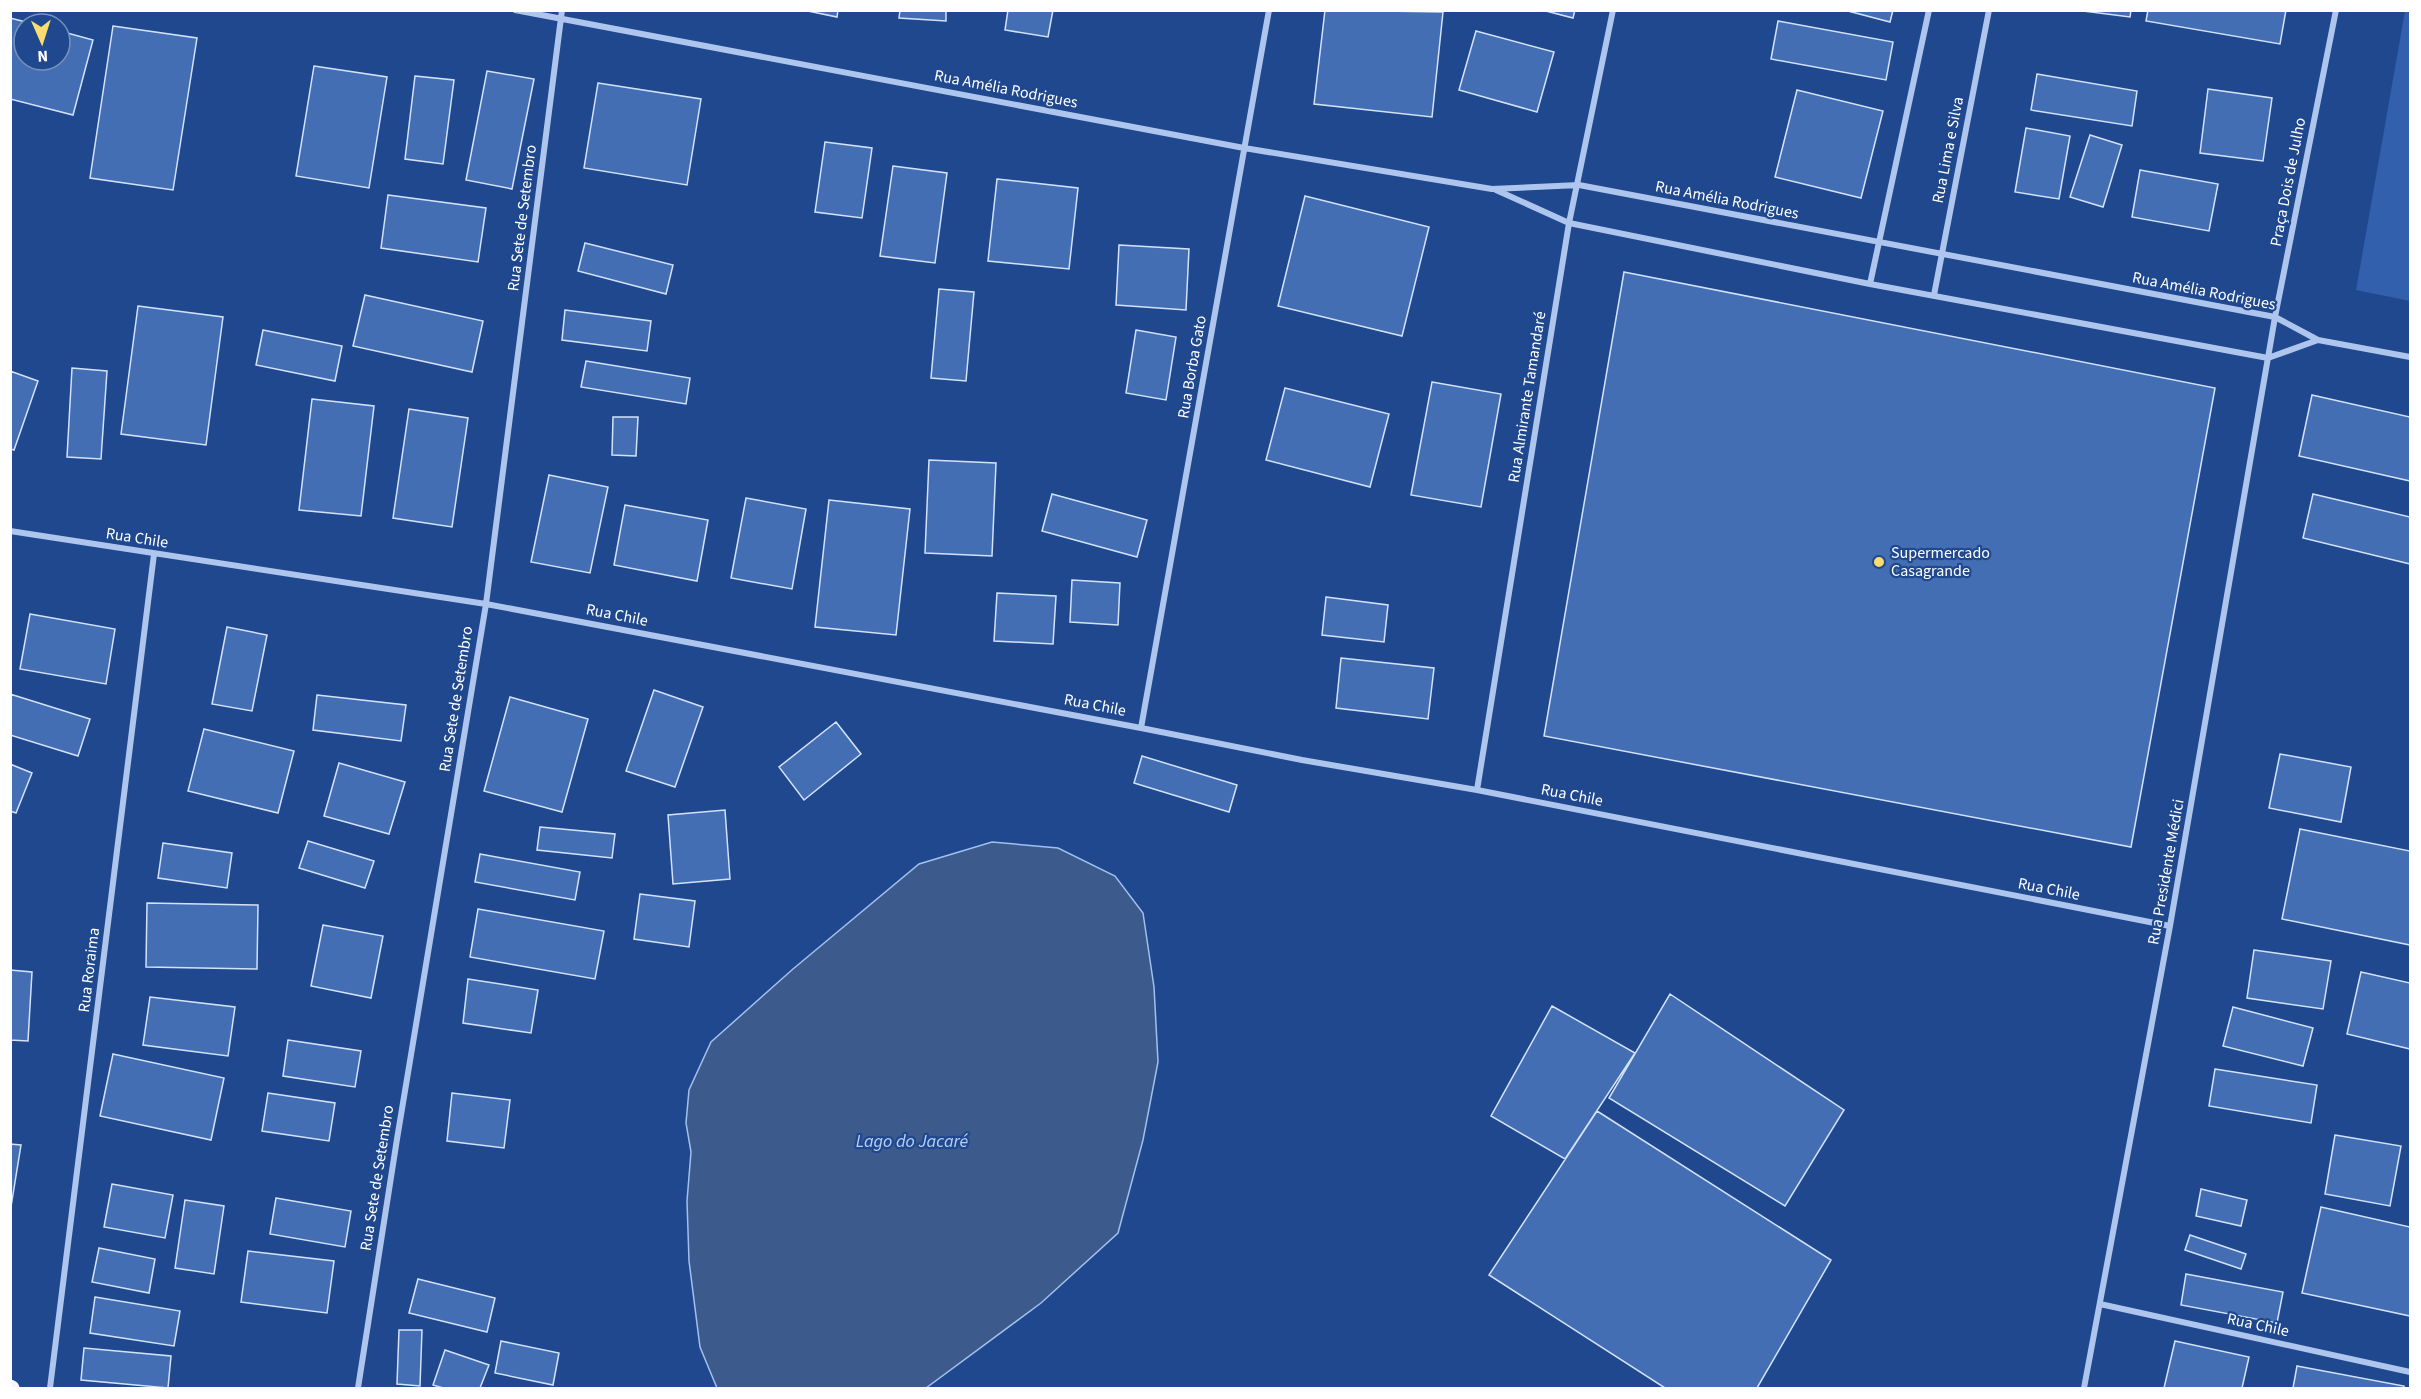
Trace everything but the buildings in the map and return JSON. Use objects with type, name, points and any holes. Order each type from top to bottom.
[{"type":"street","name":"Rua Amélia Rodrigues","points":[[515,10],[562,14],[1244,148],[1492,189],[1579,185],[2275,317],[2319,340]]},
{"type":"street","name":"Rua Borba Gato","points":[[1142,728],[1269,10]]},
{"type":"street","name":"Rua Almirante Tamandaré","points":[[1477,790],[1569,224],[1579,185],[1613,10]]},
{"type":"street","points":[[1870,284],[1929,10]]},
{"type":"street","name":"Rua Lima e Silva","points":[[1934,295],[1989,10]]},
{"type":"street","name":"Praça Dois de Julho","points":[[2268,358],[2336,10]]},
{"type":"street","name":"Rua Sete de Setembro","points":[[358,1389],[486,604],[562,14]]},
{"type":"street","name":"Rua Amélia Rodrigues","points":[[1492,189],[1569,224],[1870,284],[2268,358]]},
{"type":"street","points":[[2268,358],[2319,340],[2410,357]]},
{"type":"street","name":"Rua Presidente Médici","points":[[2084,1389],[2170,926],[2268,358]]},
{"type":"street","name":"Rua Chile","points":[[10,531],[486,604],[1302,760],[1477,790],[2170,926]]},
{"type":"street","name":"Rua Roraima","points":[[50,1389],[154,554]]},
{"type":"street","name":"Rua Chile","points":[[2100,1304],[2410,1372]]},
{"type":"shaded area","points":[[2405,11],[2410,11],[2410,301],[2356,290]]},
{"type":"water","name":"Lago do Jacaré","points":[[992,842],[1058,848],[1115,876],[1143,913],[1154,987],[1158,1062],[1143,1140],[1118,1233],[1041,1303],[926,1388],[717,1388],[700,1347],[689,1261],[687,1201],[691,1152],[686,1123],[689,1090],[711,1042],[793,969],[919,864]]},
{"type":"place","name":"Supermercado Casagrande","points":[[1879,562]]}]
